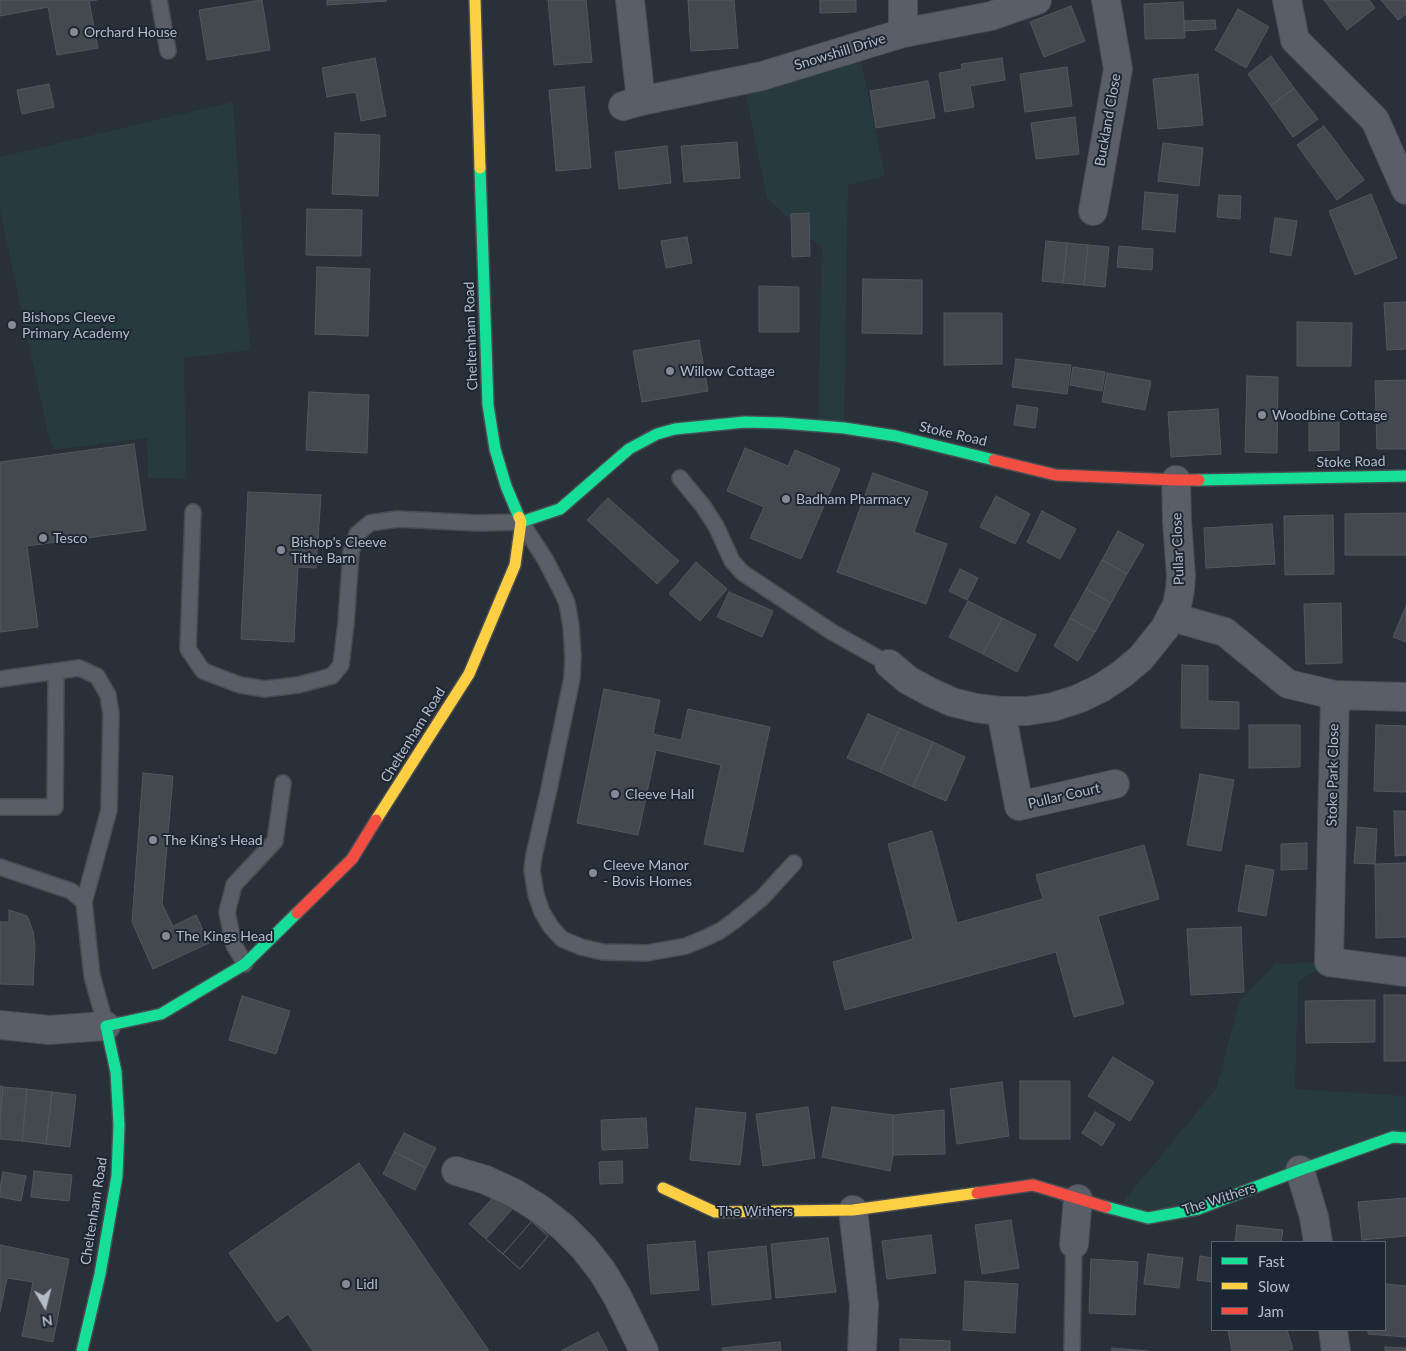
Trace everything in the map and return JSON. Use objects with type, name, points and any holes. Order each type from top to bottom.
[{"type":"street","name":"Cheltenham Road","points":[[82,1351],[100,1274],[117,1176],[120,1125],[116,1072],[106,1026],[161,1014],[245,964],[352,859],[469,674],[515,565],[521,522],[506,486],[495,449],[488,405],[475,0]]},
{"type":"street","name":"Snowshill Drive","points":[[630,0],[632,104],[762,76],[903,33],[991,16],[1037,0]]},
{"type":"street","points":[[903,0],[903,33]]},
{"type":"street","name":"Buckland Close","points":[[1093,211],[1118,68],[1106,0]]},
{"type":"street","points":[[1287,0],[1295,40],[1375,120],[1406,190]]},
{"type":"street","name":"Stoke Road","points":[[521,522],[560,509],[629,449],[650,438],[675,429],[745,422],[791,423],[852,429],[896,436],[1056,475],[1176,480],[1406,476]]},
{"type":"street","name":"Pullar Close","points":[[889,664],[908,680],[952,702],[976,708],[1001,711],[1027,711],[1053,706],[1078,699],[1101,688],[1141,658],[1165,628],[1177,605],[1181,576],[1176,480]]},
{"type":"street","points":[[1172,617],[1225,632],[1288,684],[1335,695],[1406,697]]},
{"type":"street","name":"Stoke Park Close","points":[[1335,695],[1329,962],[1406,972]]},
{"type":"street","name":"Pullar Court","points":[[1001,711],[1019,806],[1114,784]]},
{"type":"street","points":[[0,1025],[50,1030],[106,1026]]},
{"type":"street","name":"The Withers","points":[[663,1188],[715,1212],[853,1210],[1033,1185],[1148,1218],[1198,1209],[1393,1137],[1406,1138]]},
{"type":"street","points":[[1300,1170],[1314,1217],[1318,1241]]},
{"type":"street","points":[[456,1171],[486,1180],[514,1193],[540,1209],[563,1227],[584,1248],[602,1271],[617,1296],[644,1351]]},
{"type":"street","points":[[1074,1244],[1078,1199]]},
{"type":"street","points":[[853,1210],[864,1305],[862,1351]]},
{"type":"street","points":[[1333,1331],[1336,1351]]},
{"type":"lane","points":[[159,0],[168,51]]},
{"type":"lane","points":[[680,478],[704,506],[716,526],[732,561],[743,573],[832,632],[889,664]]},
{"type":"lane","points":[[193,512],[188,649],[203,671],[240,685],[265,689],[298,685],[332,676],[340,665],[346,623],[351,552],[357,534],[370,523],[398,519],[477,523],[521,522],[545,559],[564,597],[570,616],[573,657],[570,690],[532,870],[536,895],[542,912],[551,927],[562,939],[581,947],[603,952],[647,952],[686,946],[720,931],[734,921],[762,898],[794,863]]},
{"type":"lane","points":[[0,679],[79,668],[97,676],[108,695],[111,714],[109,810],[84,902],[92,976],[106,1026]]},
{"type":"lane","points":[[0,806],[55,807],[56,671]]},
{"type":"lane","points":[[245,964],[234,945],[227,912],[234,885],[275,841],[283,782]]},
{"type":"lane","points":[[0,867],[71,891],[84,902]]},
{"type":"lane","points":[[1072,1351],[1074,1244]]},
{"type":"green space","points":[[858,47],[885,176],[848,185],[844,428],[818,425],[822,249],[767,198],[743,80]]},
{"type":"green space","points":[[233,102],[250,350],[184,358],[186,479],[148,478],[147,438],[54,450],[49,438],[0,211],[0,157]]},
{"type":"green space","points":[[1329,962],[1298,982],[1295,1089],[1406,1096],[1406,1138],[1198,1209],[1117,1209],[1216,1089],[1240,1000],[1275,964]]},
{"type":"building","name":"Orchard House","points":[[0,0],[97,0],[89,1],[98,48],[57,55],[48,7],[0,16]]},
{"type":"building","points":[[262,0],[270,50],[207,60],[199,10]]},
{"type":"building","points":[[327,0],[386,0],[387,1],[327,5]]},
{"type":"building","points":[[548,0],[586,0],[592,62],[554,65]]},
{"type":"building","points":[[688,0],[734,0],[738,48],[691,51]]},
{"type":"building","points":[[820,0],[856,0],[856,12],[820,13]]},
{"type":"building","points":[[1324,0],[1369,0],[1375,8],[1347,30]]},
{"type":"building","points":[[1381,0],[1406,0],[1406,14],[1398,20]]},
{"type":"building","points":[[1183,2],[1185,38],[1145,39],[1144,4]]},
{"type":"building","points":[[1071,6],[1085,41],[1044,57],[1030,22]]},
{"type":"building","points":[[1238,9],[1269,27],[1246,68],[1215,50]]},
{"type":"building","points":[[1215,20],[1216,29],[1184,31],[1184,21]]},
{"type":"building","points":[[1271,56],[1294,88],[1271,106],[1248,74]]},
{"type":"building","points":[[375,58],[386,116],[361,121],[356,92],[327,97],[322,68]]},
{"type":"building","points":[[1002,58],[1005,80],[970,86],[974,107],[945,112],[939,73],[962,69],[961,64]]},
{"type":"building","points":[[1067,67],[1072,106],[1025,112],[1020,74]]},
{"type":"building","points":[[1198,74],[1203,125],[1158,129],[1153,79]]},
{"type":"building","points":[[928,81],[935,118],[876,128],[870,91]]},
{"type":"building","points":[[49,84],[54,107],[22,114],[17,90]]},
{"type":"building","points":[[584,87],[591,168],[556,171],[549,90]]},
{"type":"building","points":[[1294,88],[1318,119],[1293,137],[1271,106]]},
{"type":"building","points":[[1075,117],[1079,154],[1036,159],[1031,123]]},
{"type":"building","points":[[1324,126],[1364,180],[1337,200],[1297,145]]},
{"type":"building","points":[[335,133],[380,135],[378,196],[332,194]]},
{"type":"building","points":[[737,142],[740,178],[684,182],[681,146]]},
{"type":"building","points":[[1163,143],[1203,148],[1199,186],[1158,181]]},
{"type":"building","points":[[667,146],[671,183],[619,189],[615,152]]},
{"type":"building","points":[[1145,192],[1178,195],[1175,232],[1142,229]]},
{"type":"building","points":[[1371,194],[1397,258],[1355,275],[1329,211]]},
{"type":"building","points":[[1219,195],[1241,196],[1240,219],[1217,217]]},
{"type":"building","points":[[307,209],[362,210],[361,256],[306,255]]},
{"type":"building","points":[[809,213],[810,256],[792,257],[791,214]]},
{"type":"building","points":[[1275,218],[1297,221],[1291,256],[1270,252]]},
{"type":"building","points":[[687,237],[692,263],[666,268],[661,241]]},
{"type":"building","points":[[1046,241],[1067,243],[1063,283],[1042,281]]},
{"type":"building","points":[[1067,243],[1088,245],[1084,285],[1063,283]]},
{"type":"building","points":[[1088,245],[1109,247],[1105,287],[1084,285]]},
{"type":"building","points":[[1119,246],[1153,249],[1152,270],[1117,267]]},
{"type":"building","points":[[317,267],[370,269],[368,336],[315,334]]},
{"type":"building","points":[[863,279],[922,280],[922,334],[862,333]]},
{"type":"building","points":[[759,286],[799,287],[799,332],[759,332]]},
{"type":"building","points":[[1406,302],[1406,349],[1387,350],[1384,303]]},
{"type":"building","points":[[944,313],[1002,313],[1002,364],[944,365]]},
{"type":"building","points":[[1297,322],[1352,323],[1351,366],[1297,366]]},
{"type":"building","name":"Willow Cottage","points":[[699,340],[708,391],[642,402],[633,351]]},
{"type":"building","points":[[1016,359],[1071,365],[1067,394],[1012,387]]},
{"type":"building","points":[[1073,367],[1105,372],[1102,391],[1070,385]]},
{"type":"building","points":[[1107,373],[1151,381],[1145,410],[1102,402]]},
{"type":"building","name":"Woodbine Cottage","points":[[1247,376],[1278,377],[1277,453],[1245,452]]},
{"type":"building","points":[[1406,380],[1406,449],[1377,449],[1375,381]]},
{"type":"building","points":[[309,392],[369,395],[367,453],[306,450]]},
{"type":"building","points":[[1017,405],[1038,408],[1035,428],[1014,425]]},
{"type":"building","points":[[1218,409],[1221,454],[1171,457],[1168,412]]},
{"type":"building","points":[[1309,422],[1339,422],[1339,450],[1309,451]]},
{"type":"building","name":"Tesco","points":[[134,444],[146,530],[27,546],[38,627],[0,632],[0,462]]},
{"type":"building","name":"Badham Pharmacy","points":[[745,448],[788,466],[795,450],[840,469],[801,559],[750,538],[764,507],[727,491]]},
{"type":"building","points":[[873,473],[928,492],[914,532],[947,544],[926,604],[837,572]]},
{"type":"building","name":"Bishop's Cleeve Tithe Barn","points":[[248,492],[321,495],[316,568],[298,567],[294,642],[241,639]]},
{"type":"building","points":[[996,496],[1030,514],[1015,544],[980,527]]},
{"type":"building","points":[[608,498],[679,561],[657,584],[587,520]]},
{"type":"building","points":[[1042,511],[1076,529],[1060,559],[1027,542]]},
{"type":"building","points":[[1406,513],[1406,555],[1345,555],[1345,514]]},
{"type":"building","points":[[1333,515],[1334,574],[1285,575],[1284,516]]},
{"type":"building","points":[[1272,524],[1275,564],[1206,568],[1204,528]]},
{"type":"building","points":[[1118,531],[1144,545],[1127,574],[1102,560]]},
{"type":"building","points":[[1102,560],[1127,574],[1111,603],[1086,589]]},
{"type":"building","points":[[696,562],[727,589],[700,621],[669,594]]},
{"type":"building","points":[[960,569],[978,578],[967,600],[949,591]]},
{"type":"building","points":[[1086,589],[1111,603],[1095,632],[1070,618]]},
{"type":"building","points":[[729,592],[773,611],[762,637],[717,617]]},
{"type":"building","points":[[968,601],[1002,618],[983,654],[949,637]]},
{"type":"building","points":[[1341,603],[1342,663],[1306,664],[1304,604]]},
{"type":"building","points":[[1406,606],[1406,642],[1393,637]]},
{"type":"building","points":[[1002,618],[1036,635],[1017,672],[983,654]]},
{"type":"building","points":[[1070,618],[1095,632],[1078,661],[1054,646]]},
{"type":"building","points":[[1182,665],[1208,666],[1208,701],[1239,702],[1239,729],[1181,728]]},
{"type":"building","name":"Cleeve Hall","points":[[604,689],[660,700],[653,734],[681,740],[688,709],[770,727],[743,852],[704,844],[721,765],[656,750],[638,835],[577,823]]},
{"type":"building","points":[[868,714],[900,728],[880,772],[847,758]]},
{"type":"building","points":[[1249,725],[1300,725],[1300,767],[1249,768]]},
{"type":"building","points":[[1376,725],[1406,726],[1406,792],[1374,791]]},
{"type":"building","points":[[900,728],[933,742],[913,787],[880,772]]},
{"type":"building","points":[[933,742],[965,757],[946,801],[913,787]]},
{"type":"building","name":"The King's Head","points":[[143,773],[173,776],[162,904],[173,926],[196,915],[209,943],[153,969],[132,922]]},
{"type":"building","points":[[1200,774],[1234,780],[1221,851],[1187,845]]},
{"type":"building","points":[[1394,811],[1406,811],[1406,855],[1395,856]]},
{"type":"building","points":[[1357,827],[1377,829],[1375,864],[1354,863]]},
{"type":"building","points":[[932,831],[957,923],[1043,899],[1036,875],[1144,845],[1159,899],[1098,916],[1124,1004],[1074,1017],[1056,952],[845,1010],[833,962],[913,939],[888,844]]},
{"type":"building","points":[[1307,843],[1307,869],[1281,870],[1281,844]]},
{"type":"building","points":[[1406,863],[1406,937],[1376,938],[1375,864]]},
{"type":"building","points":[[1246,865],[1274,870],[1266,916],[1238,911]]},
{"type":"building","points":[[9,910],[27,916],[33,931],[35,947],[33,985],[0,984],[0,922],[9,922]]},
{"type":"building","points":[[1241,927],[1244,992],[1191,995],[1187,929]]},
{"type":"building","points":[[1384,995],[1406,995],[1406,1061],[1384,1061]]},
{"type":"building","points":[[242,996],[290,1011],[276,1054],[229,1040]]},
{"type":"building","points":[[1375,1000],[1375,1042],[1306,1043],[1305,1001]]},
{"type":"building","points":[[1113,1057],[1154,1082],[1130,1121],[1088,1096]]},
{"type":"building","points":[[1020,1081],[1070,1081],[1070,1139],[1020,1139]]},
{"type":"building","points":[[1002,1082],[1009,1136],[957,1144],[950,1089]]},
{"type":"building","points":[[0,1086],[3,1087],[0,1117]]},
{"type":"building","points":[[3,1087],[27,1089],[22,1141],[0,1139]]},
{"type":"building","points":[[27,1089],[52,1092],[46,1144],[22,1141]]},
{"type":"building","points":[[52,1092],[76,1095],[70,1147],[46,1144]]},
{"type":"building","points":[[808,1107],[815,1158],[763,1166],[756,1114]]},
{"type":"building","points":[[832,1107],[893,1115],[893,1155],[890,1171],[822,1157]]},
{"type":"building","points":[[696,1108],[746,1113],[740,1165],[690,1160]]},
{"type":"building","points":[[944,1110],[945,1154],[893,1155],[893,1115]]},
{"type":"building","points":[[1095,1112],[1115,1124],[1102,1146],[1082,1133]]},
{"type":"building","points":[[646,1118],[648,1148],[602,1150],[601,1120]]},
{"type":"building","points":[[404,1133],[436,1148],[426,1168],[394,1152]]},
{"type":"building","points":[[394,1152],[426,1168],[415,1190],[383,1174]]},
{"type":"building","points":[[622,1161],[623,1183],[600,1184],[599,1162]]},
{"type":"building","name":"Lidl","points":[[359,1163],[489,1351],[313,1351],[288,1314],[277,1322],[229,1253]]},
{"type":"building","points":[[34,1171],[72,1175],[69,1201],[31,1197]]},
{"type":"building","points":[[3,1172],[26,1176],[21,1201],[0,1197]]},
{"type":"building","points":[[498,1192],[548,1236],[520,1269],[469,1224]]},
{"type":"building","points":[[1406,1198],[1406,1236],[1362,1240],[1358,1202]]},
{"type":"building","points":[[515,1206],[532,1221],[503,1254],[486,1239]]},
{"type":"building","points":[[1011,1220],[1019,1268],[982,1274],[975,1225]]},
{"type":"building","points":[[532,1221],[548,1236],[520,1269],[503,1254]]},
{"type":"building","points":[[1237,1225],[1283,1230],[1281,1241],[1235,1241]]},
{"type":"building","points":[[931,1235],[936,1273],[887,1279],[882,1241]]},
{"type":"building","points":[[828,1238],[836,1292],[776,1298],[771,1244]]},
{"type":"building","points":[[695,1241],[699,1290],[651,1294],[647,1245]]},
{"type":"building","points":[[0,1245],[69,1259],[53,1342],[22,1336],[33,1282],[7,1278],[0,1312]]},
{"type":"building","points":[[766,1246],[771,1299],[712,1305],[708,1252]]},
{"type":"building","points":[[1148,1254],[1183,1258],[1179,1288],[1144,1284]]},
{"type":"building","points":[[1200,1256],[1211,1258],[1211,1282],[1197,1280]]},
{"type":"building","points":[[1091,1259],[1138,1262],[1135,1315],[1089,1313]]},
{"type":"building","points":[[965,1281],[1018,1284],[1015,1333],[963,1330]]},
{"type":"building","points":[[1386,1284],[1406,1286],[1406,1337],[1368,1334],[1368,1331],[1386,1331]]},
{"type":"building","points":[[1228,1331],[1287,1331],[1293,1349],[1285,1351],[1232,1351]]},
{"type":"building","points":[[598,1332],[608,1351],[561,1351]]},
{"type":"building","points":[[900,1339],[950,1341],[950,1351],[900,1351]]},
{"type":"building","points":[[780,1342],[781,1351],[723,1351],[722,1348]]},
{"type":"building","points":[[1385,1347],[1406,1348],[1406,1351],[1385,1351]]},
{"type":"building","points":[[1112,1348],[1148,1351],[1111,1351]]},
{"type":"traffic: fast","points":[[480,168],[488,405],[495,449],[506,486],[519,517]]},
{"type":"traffic: fast","points":[[521,522],[560,509],[629,449],[657,434],[675,429],[745,422],[844,428],[896,436],[994,460]]},
{"type":"traffic: fast","points":[[1199,480],[1406,476]]},
{"type":"traffic: fast","points":[[82,1351],[100,1274],[117,1176],[119,1125],[116,1072],[106,1026],[161,1014],[245,964],[297,913]]},
{"type":"traffic: fast","points":[[1106,1207],[1148,1218],[1198,1209],[1393,1137],[1406,1138]]},
{"type":"traffic: slow","points":[[475,0],[480,168]]},
{"type":"traffic: slow","points":[[376,820],[469,674],[515,565],[521,522],[519,517]]},
{"type":"traffic: slow","points":[[663,1188],[715,1212],[853,1210],[977,1193]]},
{"type":"traffic: jam","points":[[994,460],[1056,475],[1199,480]]},
{"type":"traffic: jam","points":[[297,913],[352,859],[376,820]]},
{"type":"traffic: jam","points":[[977,1193],[1033,1185],[1106,1207]]},
{"type":"place","name":"Orchard House","points":[[74,32]]},
{"type":"place","name":"Bishops Cleeve Primary Academy","points":[[12,325]]},
{"type":"place","name":"Willow Cottage","points":[[670,371]]},
{"type":"place","name":"Woodbine Cottage","points":[[1262,415]]},
{"type":"place","name":"Badham Pharmacy","points":[[786,499]]},
{"type":"place","name":"Tesco","points":[[43,538]]},
{"type":"place","name":"Bishop's Cleeve Tithe Barn","points":[[281,550]]},
{"type":"place","name":"Cleeve Hall","points":[[615,794]]},
{"type":"place","name":"The King's Head","points":[[153,840]]},
{"type":"place","name":"Cleeve Manor - Bovis Homes","points":[[593,873]]},
{"type":"place","name":"The Kings Head","points":[[166,936]]},
{"type":"place","name":"Lidl","points":[[346,1284]]}]
